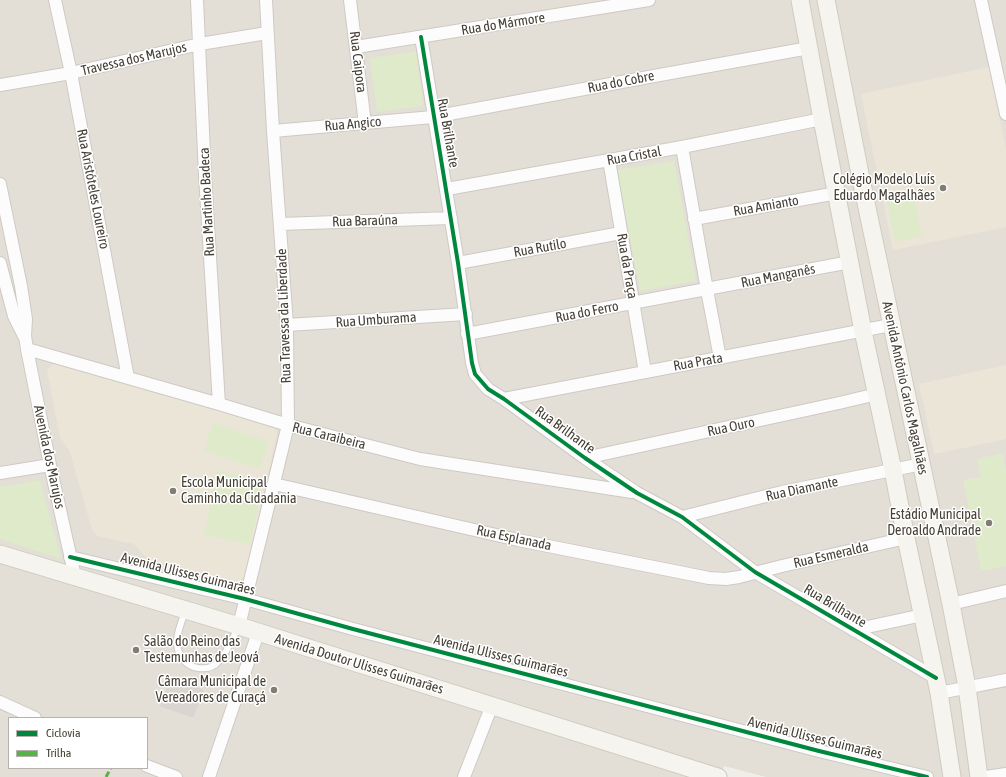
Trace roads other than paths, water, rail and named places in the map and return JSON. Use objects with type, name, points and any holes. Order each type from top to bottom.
[{"type":"street","name":"Rua Aristóteles Loureiro","points":[[55,0],[71,74],[128,378]]},
{"type":"street","name":"Rua Martinho Badeca","points":[[198,0],[205,175],[219,404]]},
{"type":"street","name":"Rua Travessa da Liberdade","points":[[239,626],[288,425],[287,325],[273,131],[266,0]]},
{"type":"street","name":"Rua Caipora","points":[[350,0],[365,124]]},
{"type":"street","name":"Rua do Mármore","points":[[356,47],[649,0]]},
{"type":"street","name":"Avenida Antônio Carlos Magalhães","points":[[800,0],[863,331],[938,686],[952,777]]},
{"type":"street","name":"Avenida Antônio Carlos Magalhães","points":[[826,0],[891,325],[951,604],[967,687],[979,777]]},
{"type":"street","points":[[980,0],[1006,114]]},
{"type":"street","name":"Travessa dos Marujos","points":[[0,85],[71,74],[200,44],[268,34]]},
{"type":"street","name":"Rua Brilhante","points":[[421,37],[433,117],[447,189],[466,314],[467,334],[475,374],[488,389],[585,458],[637,493],[682,517],[755,572],[853,630],[938,686]]},
{"type":"street","name":"Rua do Cobre","points":[[433,117],[809,48]]},
{"type":"street","name":"Rua Angico","points":[[273,131],[433,117]]},
{"type":"street","name":"Rua Cristal","points":[[447,189],[682,147],[822,119]]},
{"type":"street","points":[[682,147],[720,358]]},
{"type":"street","name":"Rua da Praça","points":[[609,160],[645,372]]},
{"type":"street","name":"Avenida dos Marujos","points":[[0,184],[21,286],[26,319],[25,336],[27,349],[50,465],[75,577]]},
{"type":"street","name":"Rua Amianto","points":[[694,219],[837,193]]},
{"type":"street","name":"Rua Baraúna","points":[[280,224],[451,218]]},
{"type":"street","name":"Rua Rutilo","points":[[458,263],[621,233]]},
{"type":"street","name":"Rua Manganês","points":[[707,290],[850,262]]},
{"type":"street","name":"Avenida dos Marujos","points":[[0,263],[14,316],[25,336]]},
{"type":"street","name":"Rua do Ferro","points":[[467,334],[707,290]]},
{"type":"street","name":"Rua Umburama","points":[[287,325],[466,314]]},
{"type":"street","name":"Rua Prata","points":[[504,399],[891,325]]},
{"type":"street","name":"Rua Caraibeira","points":[[27,349],[288,425],[420,459],[637,493]]},
{"type":"street","name":"Rua Ouro","points":[[585,458],[839,404],[877,394]]},
{"type":"street","name":"Rua Diamante","points":[[682,517],[782,492],[922,464]]},
{"type":"street","points":[[0,473],[50,465]]},
{"type":"street","name":"Rua Esplanada","points":[[274,484],[518,540],[709,578],[726,579],[755,572]]},
{"type":"street","name":"Rua Esmeralda","points":[[755,572],[906,538]]},
{"type":"street","name":"Avenida Doutor Ulisses Guimarães","points":[[0,554],[239,626],[492,705],[698,774],[718,777]]},
{"type":"street","name":"Avenida Ulisses Guimarães","points":[[70,557],[245,599],[353,630],[819,751],[927,777]]},
{"type":"street","points":[[951,604],[1006,592]]},
{"type":"street","points":[[853,630],[923,615]]},
{"type":"street","points":[[209,777],[258,633]]},
{"type":"street","points":[[938,686],[967,687],[1006,680]]},
{"type":"street","points":[[0,702],[33,717]]},
{"type":"street","points":[[464,777],[492,705]]},
{"type":"street","points":[[148,766],[176,777]]},
{"type":"street","points":[[986,777],[1006,774]]},
{"type":"lane","points":[[185,610],[177,640],[178,650],[182,660],[192,667],[212,667],[219,661],[239,626]]},
{"type":"place","name":"Colégio Modelo Luís Eduardo Magalhães","points":[[943,188]]},
{"type":"place","name":"Escola Municipal Caminho da Cidadania","points":[[173,491]]},
{"type":"place","name":"Estádio Municipal Deroaldo Andrade","points":[[989,523]]},
{"type":"place","name":"Salão do Reino das Testemunhas de Jeová","points":[[136,650]]},
{"type":"place","name":"Câmara Municipal de Vereadores de Curaçá","points":[[274,690]]}]
